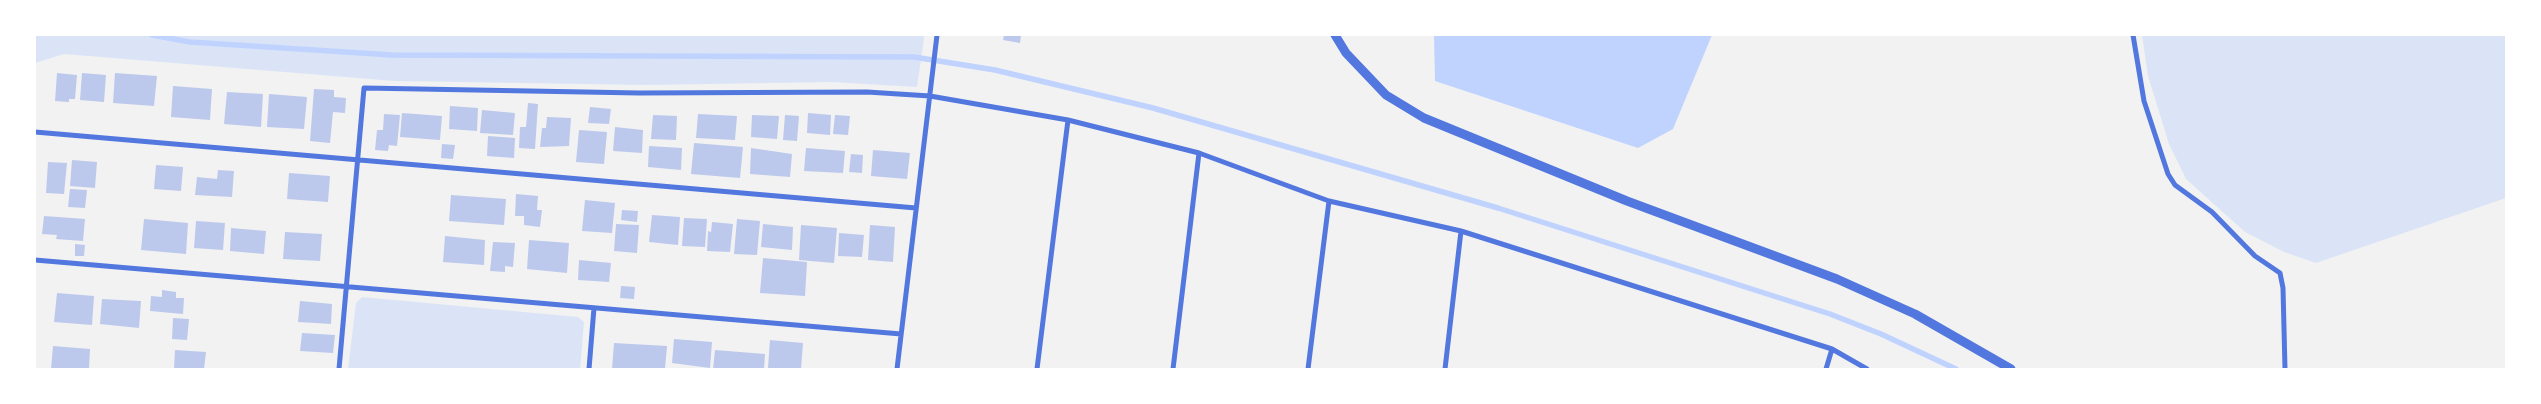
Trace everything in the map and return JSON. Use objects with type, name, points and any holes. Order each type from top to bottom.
[{"type":"street","points":[[897,369],[937,35]]},
{"type":"street","points":[[1335,35],[1346,53],[1386,95],[1424,118],[1627,201],[1837,279],[1915,314],[2011,369]]},
{"type":"street","points":[[2134,35],[2144,101],[2168,174],[2175,186],[2212,212],[2255,256],[2280,273],[2283,288],[2285,369]]},
{"type":"street","points":[[339,369],[364,88],[638,93],[814,90],[930,96],[1068,120],[1199,153],[1329,201],[1461,232],[1832,349],[1867,369]]},
{"type":"street","points":[[1038,368],[1068,120]]},
{"type":"street","points":[[35,132],[359,158],[916,208]]},
{"type":"street","points":[[1173,369],[1199,153]]},
{"type":"street","points":[[1308,369],[1329,201]]},
{"type":"street","points":[[1445,369],[1461,232]]},
{"type":"street","points":[[35,260],[901,334]]},
{"type":"street","points":[[588,369],[594,308]]},
{"type":"street","points":[[1826,369],[1832,349]]},
{"type":"shaded area","points":[[35,35],[923,35],[924,39],[917,87],[831,82],[647,85],[394,81],[64,54],[35,63]]},
{"type":"shaded area","points":[[2142,35],[2506,35],[2506,198],[2316,263],[2284,252],[2245,232],[2186,179],[2169,144],[2148,76]]},
{"type":"shaded area","points":[[362,297],[578,317],[584,322],[580,369],[348,369],[356,303]]},
{"type":"water","points":[[1434,35],[1712,35],[1673,129],[1638,148],[1435,81]]},
{"type":"building","points":[[1004,35],[1021,35],[1020,43],[1003,40]]},
{"type":"building","points":[[57,73],[77,75],[75,99],[69,99],[69,102],[55,101]]},
{"type":"building","points":[[82,73],[106,75],[104,102],[80,100]]},
{"type":"building","points":[[115,73],[157,76],[154,106],[113,103]]},
{"type":"building","points":[[173,86],[212,89],[210,120],[171,117]]},
{"type":"building","points":[[314,89],[334,90],[334,97],[346,98],[345,113],[333,112],[330,143],[310,141]]},
{"type":"building","points":[[227,92],[263,94],[261,127],[224,124]]},
{"type":"building","points":[[269,94],[307,97],[304,129],[267,127]]},
{"type":"building","points":[[528,103],[538,104],[535,149],[519,148],[520,127],[526,127]]},
{"type":"building","points":[[450,106],[478,108],[477,131],[449,129]]},
{"type":"building","points":[[590,107],[611,109],[609,124],[588,123]]},
{"type":"building","points":[[482,110],[515,113],[513,135],[480,133]]},
{"type":"building","points":[[402,113],[442,116],[440,140],[400,137]]},
{"type":"building","points":[[808,113],[831,115],[830,135],[807,133]]},
{"type":"building","points":[[384,114],[400,115],[397,146],[389,145],[388,151],[375,150],[377,130],[383,130]]},
{"type":"building","points":[[698,114],[737,116],[735,140],[696,138]]},
{"type":"building","points":[[653,115],[677,116],[676,140],[651,139]]},
{"type":"building","points":[[752,115],[779,116],[777,139],[751,137]]},
{"type":"building","points":[[785,115],[799,116],[797,141],[783,140]]},
{"type":"building","points":[[835,115],[850,116],[848,135],[833,134]]},
{"type":"building","points":[[547,117],[571,118],[569,146],[540,147],[542,128],[546,128]]},
{"type":"building","points":[[615,127],[643,130],[642,153],[613,151]]},
{"type":"building","points":[[579,130],[607,132],[604,164],[576,162]]},
{"type":"building","points":[[488,136],[515,138],[514,158],[487,156]]},
{"type":"building","points":[[694,143],[743,147],[740,178],[691,174]]},
{"type":"building","points":[[442,144],[455,145],[453,159],[441,158]]},
{"type":"building","points":[[649,146],[682,148],[681,170],[648,167]]},
{"type":"building","points":[[751,148],[792,154],[790,177],[750,174]]},
{"type":"building","points":[[806,148],[845,151],[843,173],[804,171]]},
{"type":"building","points":[[873,150],[910,153],[907,179],[871,176]]},
{"type":"building","points":[[851,154],[863,155],[862,173],[849,172]]},
{"type":"building","points":[[72,160],[97,162],[95,188],[70,186]]},
{"type":"building","points":[[48,162],[67,163],[64,194],[46,193]]},
{"type":"building","points":[[156,165],[183,167],[181,191],[154,189]]},
{"type":"building","points":[[218,170],[234,171],[232,197],[195,195],[197,177],[217,179]]},
{"type":"building","points":[[289,173],[330,176],[328,202],[287,199]]},
{"type":"building","points":[[70,189],[87,190],[85,208],[68,207]]},
{"type":"building","points":[[516,194],[538,196],[537,210],[542,210],[540,227],[524,225],[524,216],[515,216]]},
{"type":"building","points":[[451,195],[506,199],[504,225],[449,221]]},
{"type":"building","points":[[585,200],[615,203],[612,233],[582,231]]},
{"type":"building","points":[[622,210],[638,211],[637,222],[621,220]]},
{"type":"building","points":[[652,215],[680,217],[678,245],[649,242]]},
{"type":"building","points":[[44,216],[85,219],[83,241],[56,239],[57,235],[42,234]]},
{"type":"building","points":[[684,218],[707,219],[705,247],[682,246]]},
{"type":"building","points":[[144,219],[188,223],[186,254],[141,250]]},
{"type":"building","points":[[737,219],[760,221],[757,255],[734,254]]},
{"type":"building","points":[[196,221],[225,223],[223,250],[194,248]]},
{"type":"building","points":[[712,222],[733,224],[730,252],[707,251],[708,231],[711,232]]},
{"type":"building","points":[[616,224],[639,225],[637,253],[614,251]]},
{"type":"building","points":[[763,224],[793,227],[792,250],[761,247]]},
{"type":"building","points":[[801,225],[837,228],[834,263],[799,260]]},
{"type":"building","points":[[870,225],[895,227],[893,262],[868,260]]},
{"type":"building","points":[[231,228],[266,231],[264,254],[230,251]]},
{"type":"building","points":[[285,232],[322,234],[320,261],[283,259]]},
{"type":"building","points":[[839,233],[864,235],[862,257],[838,256]]},
{"type":"building","points":[[445,236],[485,240],[484,265],[443,262]]},
{"type":"building","points":[[529,240],[569,243],[567,273],[527,269]]},
{"type":"building","points":[[493,242],[515,243],[513,267],[505,266],[505,272],[490,271]]},
{"type":"building","points":[[75,244],[85,245],[84,256],[75,256]]},
{"type":"building","points":[[763,258],[807,262],[805,296],[760,293]]},
{"type":"building","points":[[579,260],[611,263],[609,282],[578,280]]},
{"type":"building","points":[[621,286],[635,287],[634,299],[620,298]]},
{"type":"building","points":[[162,290],[176,292],[176,298],[184,298],[183,314],[150,311],[151,296],[162,297]]},
{"type":"building","points":[[57,293],[94,296],[92,325],[54,322]]},
{"type":"building","points":[[102,299],[141,301],[139,328],[100,324]]},
{"type":"building","points":[[300,301],[332,304],[331,324],[298,322]]},
{"type":"building","points":[[173,318],[189,319],[187,340],[172,339]]},
{"type":"building","points":[[302,333],[335,335],[333,353],[300,351]]},
{"type":"building","points":[[674,339],[712,342],[710,368],[672,363]]},
{"type":"building","points":[[770,340],[803,343],[801,369],[768,368]]},
{"type":"building","points":[[614,343],[667,346],[665,369],[612,369]]},
{"type":"building","points":[[53,346],[90,349],[89,369],[51,369]]},
{"type":"building","points":[[175,350],[206,352],[204,369],[174,369]]},
{"type":"building","points":[[715,350],[765,354],[764,369],[713,369]]},
{"type":"waterway","points":[[152,35],[190,42],[392,55],[914,57],[995,70],[1153,108],[1498,208],[1830,314],[1881,334],[1956,369]]}]
